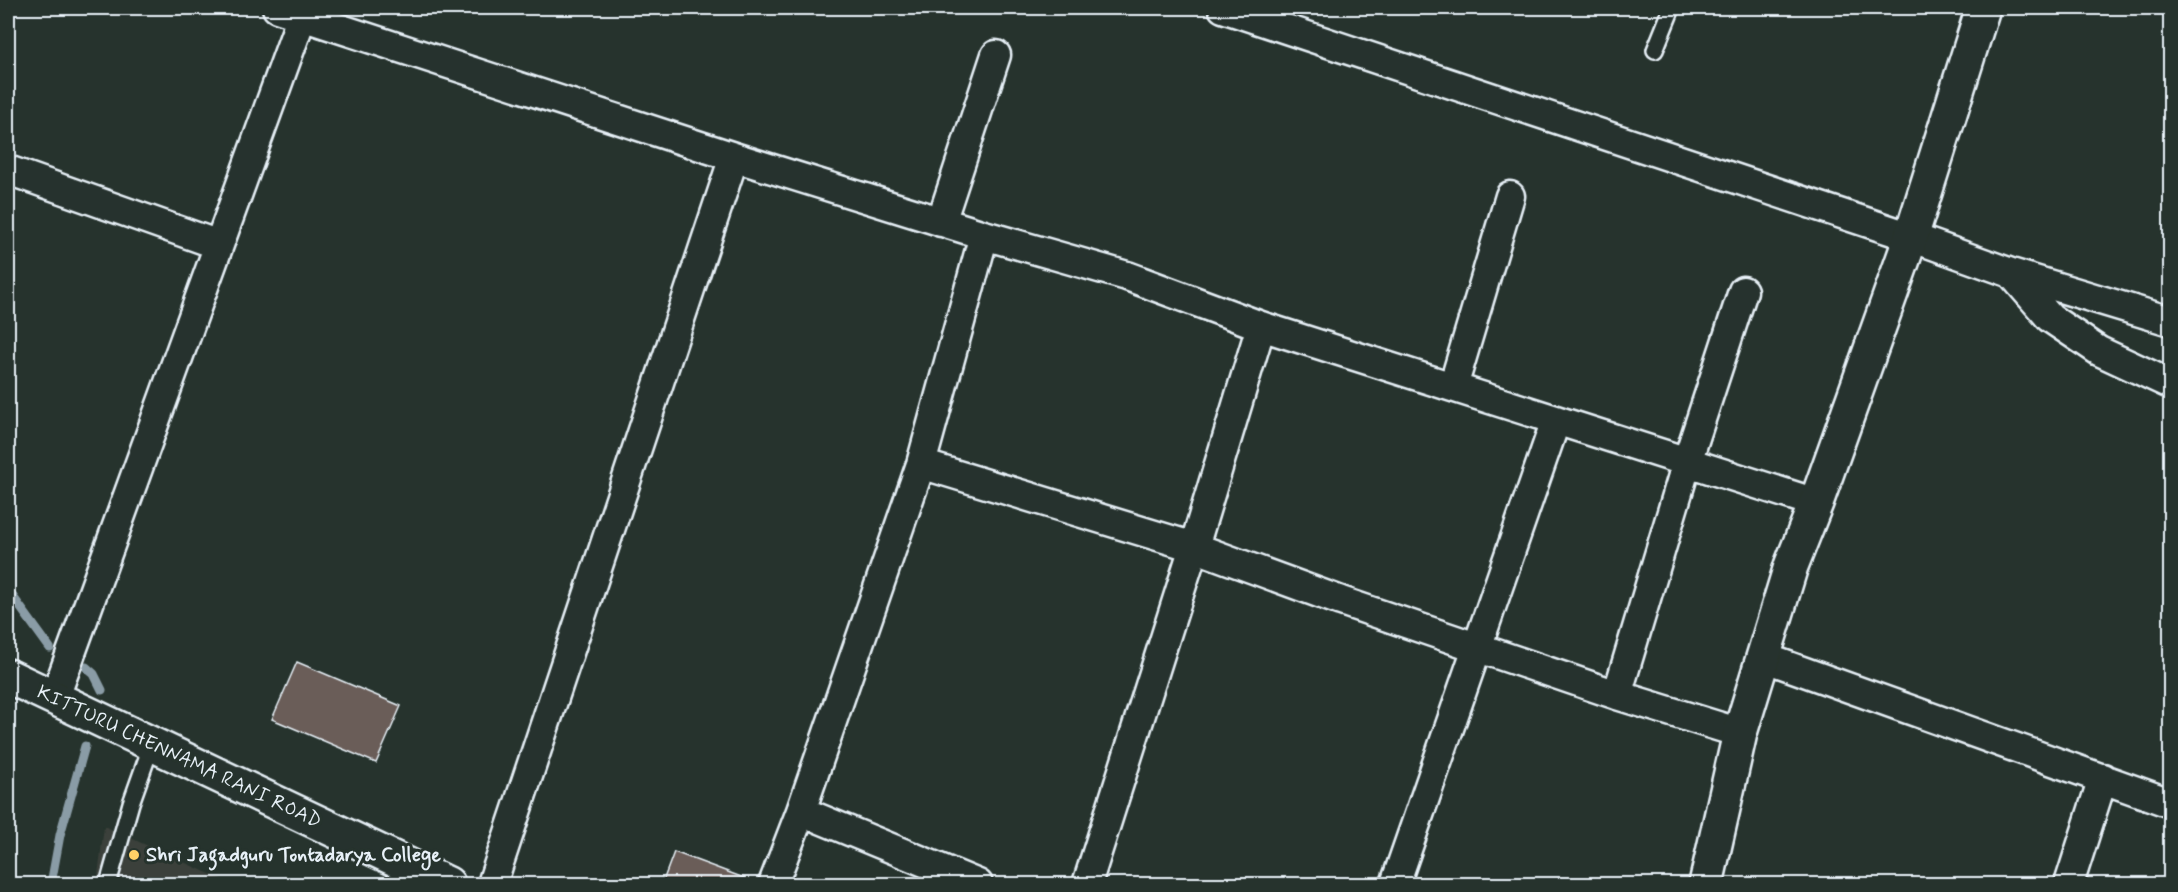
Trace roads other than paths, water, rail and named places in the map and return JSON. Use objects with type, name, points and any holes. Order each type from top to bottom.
[{"type":"street","points":[[1223,8],[1911,237],[2011,273],[2170,321]]},
{"type":"street","points":[[1706,885],[1740,733],[1791,566],[1816,503],[1911,237],[1983,8]]},
{"type":"street","points":[[55,697],[219,245],[290,12],[734,157],[941,222],[1127,276],[1261,326],[1816,503]]},
{"type":"street","points":[[941,222],[996,55]]},
{"type":"street","points":[[492,885],[734,157]]},
{"type":"street","points":[[8,170],[219,245]]},
{"type":"street","points":[[1453,387],[1510,196]]},
{"type":"street","points":[[773,885],[801,811],[921,464],[984,235]]},
{"type":"street","points":[[2011,273],[2050,318],[2099,351],[2170,384]]},
{"type":"street","points":[[1617,695],[1687,462],[1743,291]]},
{"type":"street","points":[[1087,885],[1194,548],[1261,326]]},
{"type":"street","points":[[1395,885],[1556,420]]},
{"type":"street","points":[[921,464],[1194,548],[1341,601],[1617,695],[1740,733]]},
{"type":"street","points":[[1763,657],[2170,803]]},
{"type":"street","name":"KITTURU CHENNAMA RANI ROAD","points":[[8,676],[448,885]]},
{"type":"street","points":[[2069,885],[2103,778]]},
{"type":"street","points":[[801,811],[978,885]]},
{"type":"lane","points":[[1655,50],[1672,8]]},
{"type":"lane","points":[[108,885],[131,802],[152,744]]},
{"type":"waterway","points":[[8,590],[50,648]]},
{"type":"waterway","points":[[86,667],[94,674],[102,690]]},
{"type":"waterway","points":[[51,884],[60,835],[85,746]]},
{"type":"place","name":"Shri Jagadguru Tontadarya College","points":[[134,855]]}]
